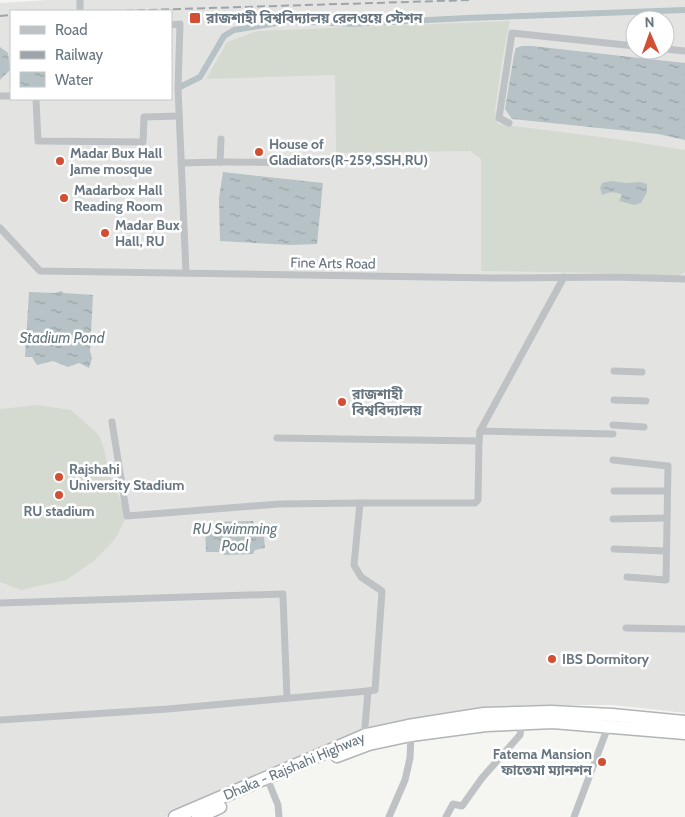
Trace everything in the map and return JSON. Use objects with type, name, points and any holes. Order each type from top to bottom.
[{"type":"highway","name":"Dhaka - Rajshahi Highway","points":[[198,817],[366,735],[408,726],[484,714],[551,712],[685,733]]},
{"type":"highway","name":"Dhaka - Rajshahi Highway","points":[[175,817],[369,744],[411,735],[486,724],[610,720],[685,722]]},
{"type":"street","points":[[172,25],[180,24],[178,88],[186,273]]},
{"type":"street","points":[[509,123],[500,118],[512,33],[625,45]]},
{"type":"street","points":[[36,100],[38,141],[143,142],[144,117],[179,116]]},
{"type":"street","points":[[220,162],[221,139]]},
{"type":"street","points":[[181,163],[342,163]]},
{"type":"street","name":"Fine Arts Road","points":[[0,228],[40,271],[685,279]]},
{"type":"street","points":[[112,422],[127,516],[279,504],[477,502],[480,431],[564,276]]},
{"type":"street","points":[[614,371],[642,372]]},
{"type":"street","points":[[614,400],[646,401]]},
{"type":"street","points":[[613,425],[644,427]]},
{"type":"street","points":[[480,431],[613,434]]},
{"type":"street","points":[[277,438],[479,441]]},
{"type":"street","points":[[613,460],[668,466],[666,580],[627,577]]},
{"type":"street","points":[[614,491],[667,491]]},
{"type":"street","points":[[0,720],[168,709],[375,690],[382,591],[361,577],[354,565],[360,503]]},
{"type":"street","points":[[613,519],[667,518]]},
{"type":"street","points":[[614,549],[666,551]]},
{"type":"street","points":[[0,603],[283,595],[287,698]]},
{"type":"street","points":[[626,628],[685,629]]},
{"type":"street","points":[[366,735],[368,691]]},
{"type":"street","points":[[574,817],[610,720]]},
{"type":"street","points":[[446,817],[453,804],[462,806],[482,778],[520,735],[522,723]]},
{"type":"street","points":[[389,817],[405,780],[410,758],[411,735]]},
{"type":"street","points":[[269,782],[278,805],[279,817]]},
{"type":"shaded area","name":"রাজশাহী বিশ্ববিদ্যালয়","points":[[48,0],[685,0],[685,713],[613,705],[524,705],[403,721],[366,730],[165,817],[0,817],[0,3]]},
{"type":"shaded area","points":[[510,21],[495,111],[498,124],[685,150],[685,272],[678,276],[481,271],[481,159],[470,151],[336,153],[335,75],[206,79],[227,42],[257,31]]},
{"type":"shaded area","name":"RU stadium","points":[[37,405],[71,410],[99,435],[109,473],[127,516],[115,539],[94,561],[66,580],[21,590],[0,582],[0,409]]},
{"type":"water","points":[[532,46],[625,56],[625,60],[658,60],[685,63],[685,140],[658,134],[512,119],[505,109],[516,48]]},
{"type":"water","points":[[0,47],[8,53],[10,70],[0,80]]},
{"type":"water","points":[[223,172],[323,183],[317,244],[291,245],[220,241],[219,198]]},
{"type":"water","points":[[611,181],[647,184],[647,192],[641,203],[634,205],[619,201],[622,195],[612,192],[602,195],[600,188],[602,183]]},
{"type":"water","name":"Stadium Pond","points":[[61,291],[64,293],[93,295],[90,351],[92,358],[89,368],[79,363],[68,367],[53,361],[37,365],[32,357],[25,357],[29,292],[55,293]]},
{"type":"water","name":"RU Swimming Pool","points":[[253,521],[254,526],[263,527],[265,548],[255,550],[253,554],[224,555],[223,552],[206,552],[205,529],[210,528],[211,522]]},
{"type":"waterway","points":[[178,88],[200,77],[224,36],[234,30],[289,21],[352,24],[685,10]]},
{"type":"railway","points":[[146,10],[471,0]]},
{"type":"railway","points":[[0,16],[10,15]]},
{"type":"place","name":"রাজশাহী বিশ্ববিদ্যালয় রেলওয়ে স্টেশন","points":[[195,18]]},
{"type":"place","name":"House of Gladiators(R-259,SSH,RU)","points":[[259,152]]},
{"type":"place","name":"Madar Bux Hall Jame mosque","points":[[60,161]]},
{"type":"place","name":"Madarbox Hall Reading Room","points":[[64,198]]},
{"type":"place","name":"Madar Bux Hall, RU","points":[[105,233]]},
{"type":"place","name":"রাজশাহী বিশ্ববিদ্যালয়","points":[[342,402]]},
{"type":"place","name":"Rajshahi University Stadium","points":[[59,477]]},
{"type":"place","name":"RU stadium","points":[[59,495]]},
{"type":"place","name":"IBS Dormitory","points":[[552,659]]},
{"type":"place","name":"Fatema Mansion ফাতেমা ম্যানশন","points":[[602,762]]}]
